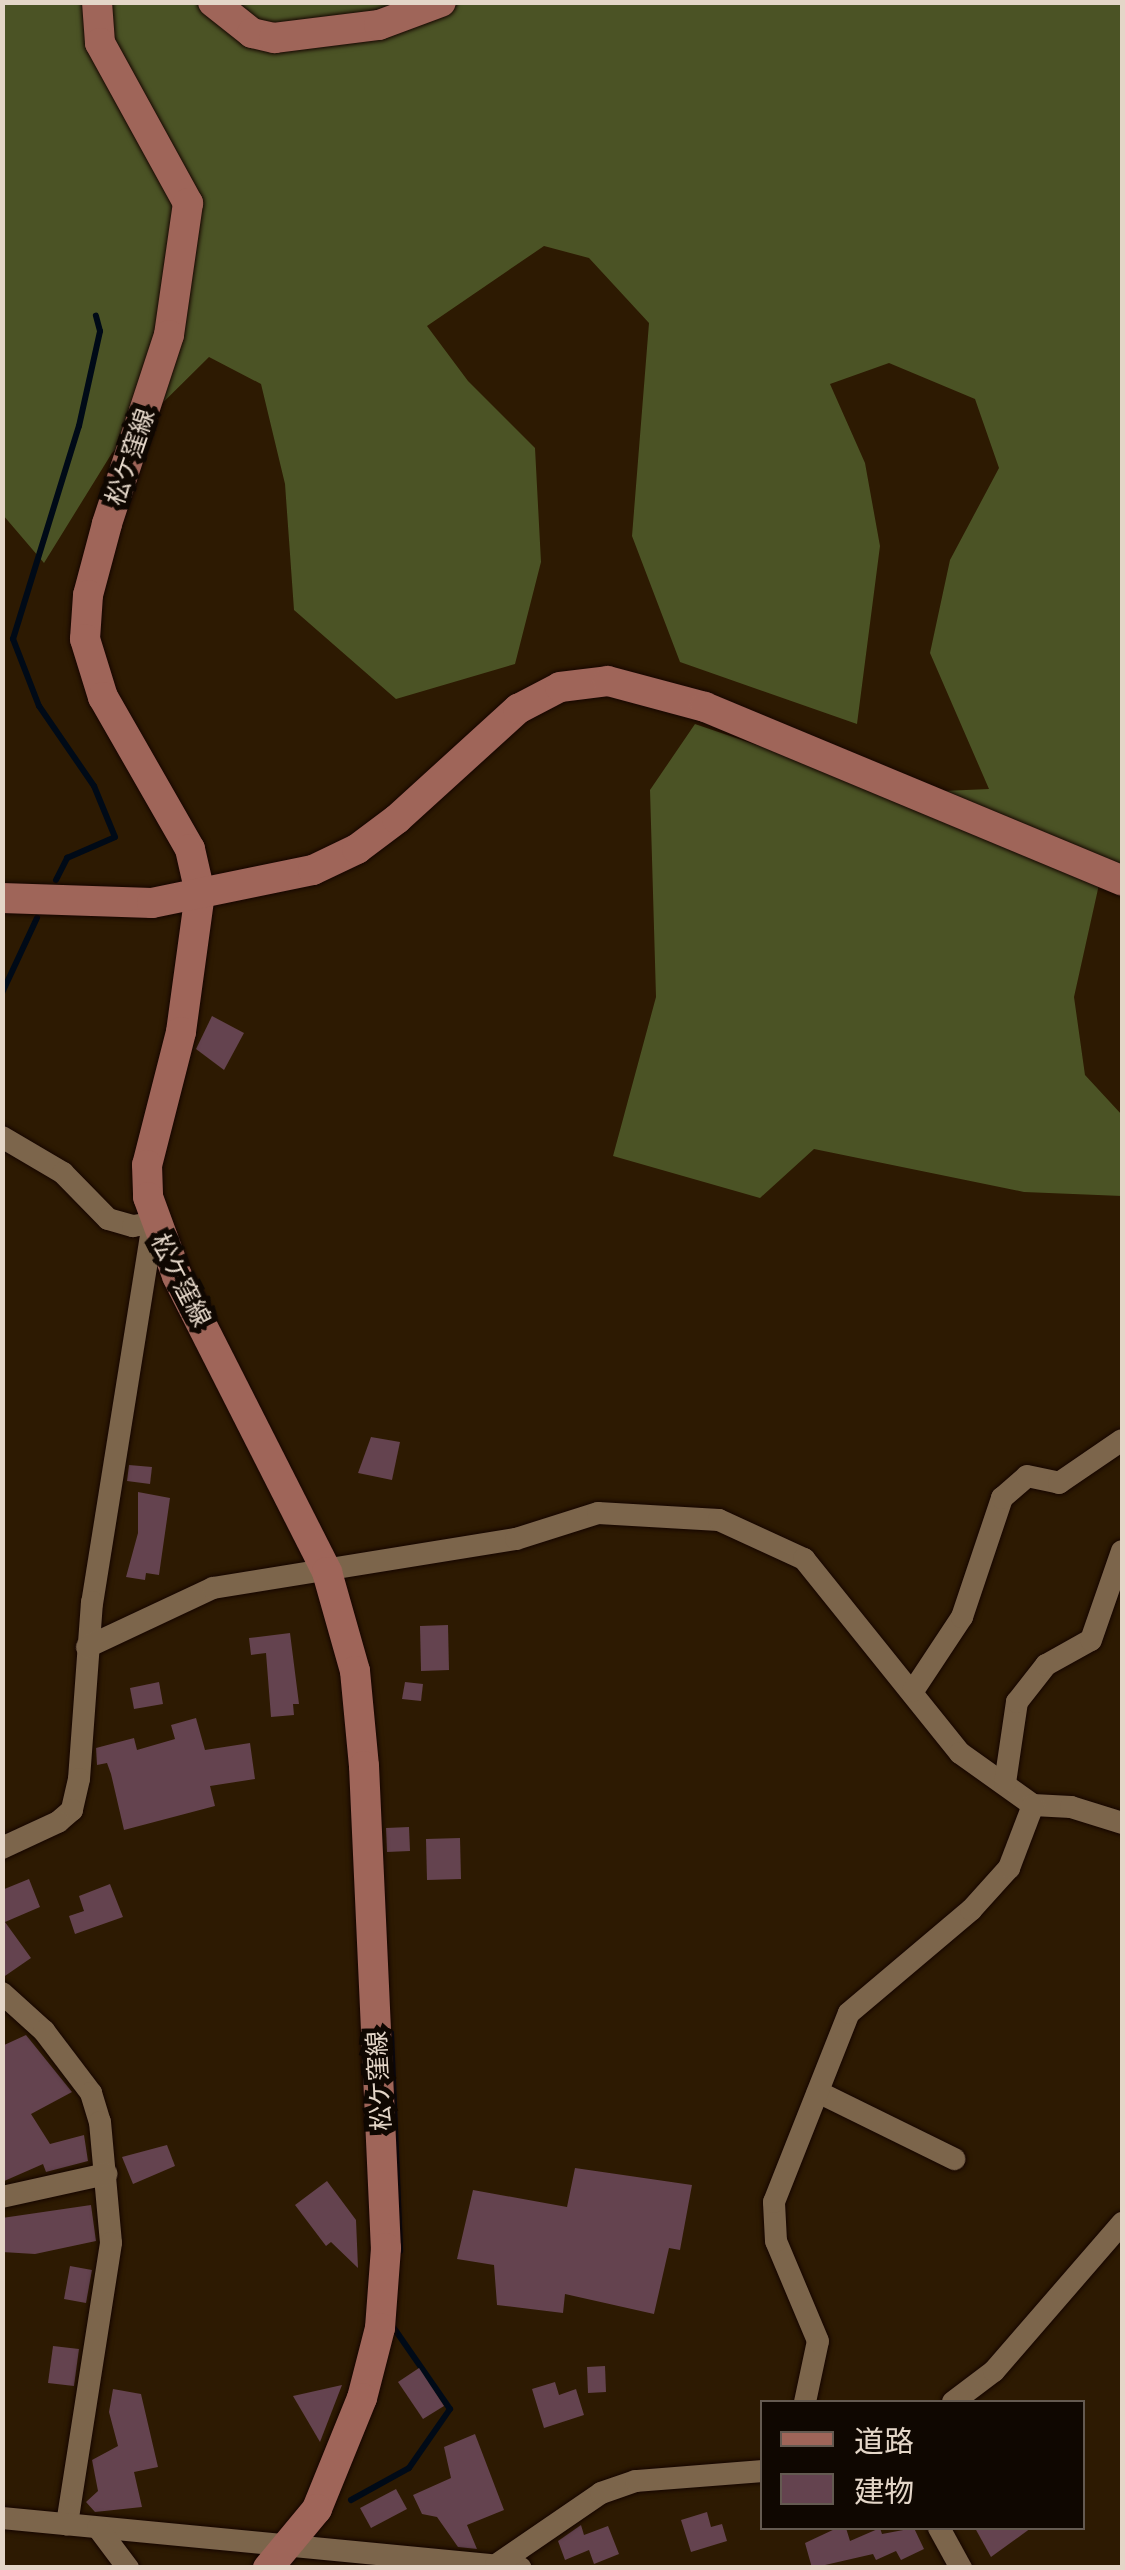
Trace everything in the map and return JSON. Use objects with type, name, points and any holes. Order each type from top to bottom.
[{"type":"street","name":"松ケ窪線","points":[[97,2],[100,43],[178,176],[188,219],[170,334],[107,524],[88,595],[84,639],[103,697],[190,849],[200,893],[181,1032],[147,1165],[153,1223],[328,1572],[355,1670],[364,1766],[386,2248],[380,2328],[362,2398],[317,2509],[276,2557]]},
{"type":"street","points":[[213,2],[252,34],[274,38],[379,24],[442,2]]},
{"type":"street","points":[[2,898],[152,903],[313,870],[357,849],[518,709],[560,687],[608,681],[705,707],[1122,881]]},
{"type":"street","points":[[2,1137],[63,1173],[108,1218],[134,1226],[153,1223],[87,1647],[72,1810],[2,1848]]},
{"type":"street","points":[[913,1691],[962,1617],[1002,1498],[1027,1476],[1059,1483],[1115,1445],[1122,1470]]},
{"type":"street","points":[[87,1647],[213,1588],[516,1540],[598,1513],[719,1520],[804,1559],[960,1753],[1033,1805],[1070,1806],[1122,1823]]},
{"type":"street","points":[[1006,1783],[1017,1702],[1046,1664],[1091,1640],[1122,1552]]},
{"type":"street","points":[[806,2400],[818,2342],[776,2241],[774,2202],[849,2013],[984,1896],[1008,1868],[1033,1805]]},
{"type":"street","points":[[2,1993],[44,2030],[91,2094],[106,2174],[111,2243],[67,2525]]},
{"type":"street","points":[[818,2092],[954,2159]]},
{"type":"street","points":[[2,2197],[106,2174]]},
{"type":"street","points":[[956,2400],[994,2371],[1122,2223]]},
{"type":"street","points":[[496,2565],[575,2508],[618,2486],[760,2471]]},
{"type":"street","points":[[2,2518],[98,2528],[276,2557],[521,2568]]},
{"type":"street","points":[[98,2528],[128,2568]]},
{"type":"street","points":[[940,2530],[962,2568]]},
{"type":"green space","points":[[2,3],[1122,3],[1122,885],[1100,880],[1074,997],[1085,1075],[1122,1115],[1122,1196],[1024,1192],[814,1149],[760,1198],[613,1156],[656,997],[650,790],[695,724],[897,793],[989,789],[930,653],[950,560],[999,468],[975,399],[889,363],[830,384],[865,463],[880,546],[857,724],[680,662],[632,536],[649,323],[589,258],[544,246],[427,326],[468,381],[535,448],[541,562],[515,664],[396,699],[294,610],[285,484],[261,384],[209,357],[112,453],[44,563],[3,515]]},
{"type":"building","points":[[212,1016],[244,1033],[224,1070],[196,1049]]},
{"type":"building","points":[[371,1437],[400,1442],[392,1480],[358,1473]]},
{"type":"building","points":[[129,1465],[152,1467],[150,1484],[127,1481]]},
{"type":"building","points":[[138,1492],[170,1498],[159,1575],[146,1573],[145,1580],[126,1577],[138,1533]]},
{"type":"building","points":[[448,1625],[449,1670],[421,1671],[420,1626]]},
{"type":"building","points":[[290,1633],[299,1704],[293,1704],[294,1715],[271,1717],[266,1653],[251,1655],[249,1638]]},
{"type":"building","points":[[159,1682],[163,1704],[134,1709],[130,1688]]},
{"type":"building","points":[[405,1682],[423,1684],[421,1701],[402,1699]]},
{"type":"building","points":[[196,1718],[205,1750],[250,1743],[255,1779],[210,1786],[215,1806],[124,1830],[111,1774],[107,1763],[97,1765],[96,1748],[134,1738],[137,1750],[175,1739],[171,1725]]},
{"type":"building","points":[[409,1827],[410,1851],[387,1852],[386,1828]]},
{"type":"building","points":[[460,1838],[461,1879],[427,1880],[426,1839]]},
{"type":"building","points":[[29,1879],[40,1907],[5,1922],[31,1958],[2,1978],[2,1890]]},
{"type":"building","points":[[110,1884],[123,1917],[75,1934],[69,1916],[84,1911],[79,1896]]},
{"type":"building","points":[[26,2035],[72,2092],[31,2114],[50,2144],[84,2135],[88,2161],[46,2172],[43,2164],[2,2182],[2,2046]]},
{"type":"building","points":[[167,2145],[175,2166],[133,2184],[122,2157]]},
{"type":"building","points":[[575,2168],[692,2185],[680,2250],[669,2248],[654,2314],[565,2294],[563,2313],[497,2305],[494,2265],[457,2259],[473,2190],[567,2207]]},
{"type":"building","points":[[327,2181],[356,2220],[358,2268],[331,2242],[326,2246],[295,2205]]},
{"type":"building","points":[[91,2205],[96,2241],[35,2254],[2,2252],[2,2218]]},
{"type":"building","points":[[70,2266],[92,2270],[86,2303],[64,2299]]},
{"type":"building","points":[[53,2346],[79,2349],[74,2386],[48,2383]]},
{"type":"building","points":[[605,2366],[606,2392],[588,2393],[587,2367]]},
{"type":"building","points":[[419,2368],[444,2406],[423,2419],[398,2382]]},
{"type":"building","points":[[555,2382],[559,2395],[576,2389],[584,2415],[544,2428],[532,2389]]},
{"type":"building","points":[[342,2385],[320,2442],[293,2396]]},
{"type":"building","points":[[113,2389],[141,2394],[158,2467],[134,2472],[142,2507],[95,2512],[86,2502],[98,2491],[92,2460],[118,2446],[109,2412]]},
{"type":"building","points":[[475,2434],[504,2510],[467,2525],[477,2549],[458,2547],[437,2517],[422,2514],[413,2495],[451,2478],[444,2447]]},
{"type":"building","points":[[396,2489],[407,2509],[371,2528],[360,2508]]},
{"type":"building","points":[[707,2512],[711,2527],[722,2524],[727,2541],[691,2552],[681,2520]]},
{"type":"building","points":[[581,2525],[584,2535],[608,2526],[619,2554],[594,2564],[589,2550],[565,2560],[558,2541]]},
{"type":"building","points":[[833,2530],[847,2530],[850,2541],[875,2530],[882,2534],[915,2530],[924,2549],[901,2560],[896,2551],[876,2560],[873,2554],[812,2568],[805,2543]]},
{"type":"building","points":[[976,2530],[1028,2530],[991,2557]]},
{"type":"waterway","points":[[56,880],[67,858],[115,837],[94,786],[39,706],[13,639],[79,426],[100,331],[96,316]]},
{"type":"waterway","points":[[2,993],[37,918]]},
{"type":"waterway","points":[[391,2033],[400,2251]]},
{"type":"waterway","points":[[351,2500],[409,2468],[450,2409],[394,2328]]}]
